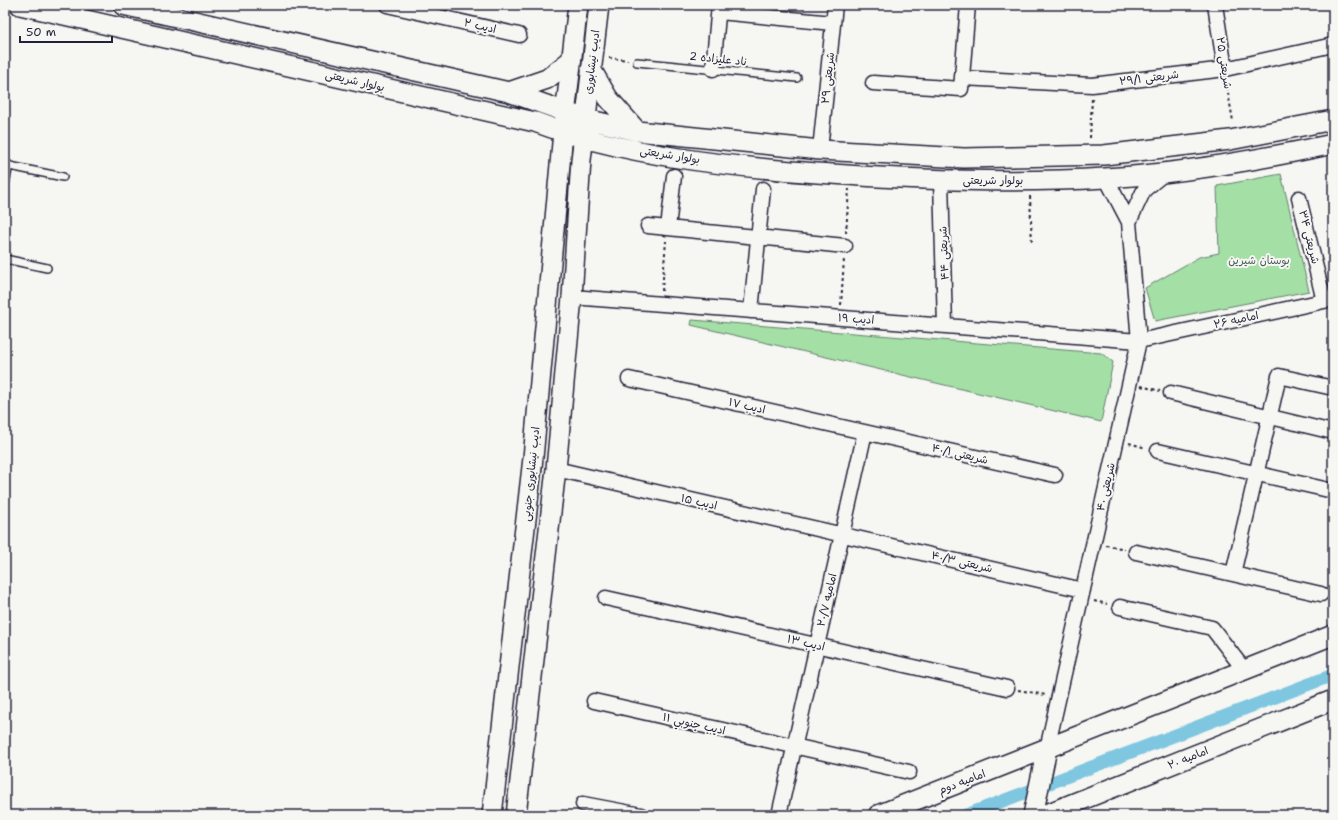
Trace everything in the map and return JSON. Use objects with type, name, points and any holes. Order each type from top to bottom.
[{"type":"main road","name":"بولوار شریعتی","points":[[20,5],[534,122],[584,139],[630,149],[766,169],[941,180],[1106,178],[1233,163],[1333,144]]},
{"type":"main road","name":"بولوار شریعتی","points":[[124,5],[508,92],[566,112],[637,131],[820,150],[964,158],[1104,155],[1230,140],[1333,120]]},
{"type":"main road","name":"ادیب نیشابوری","points":[[563,132],[578,5]]},
{"type":"main road","name":"ادیب نیشابوری","points":[[584,139],[591,62],[599,5]]},
{"type":"main road","points":[[508,92],[547,79],[571,60]]},
{"type":"main road","points":[[591,62],[608,98],[637,131]]},
{"type":"main road","name":"ادیب نیشابوری جنوبی","points":[[492,815],[533,458],[563,132]]},
{"type":"main road","points":[[516,815],[556,469],[572,297],[584,139]]},
{"type":"main road","points":[[1033,815],[1047,750],[1333,635]]},
{"type":"main road","name":"امامیه ۲۰","points":[[1044,815],[1333,700]]},
{"type":"main road","name":"امامیه دوم","points":[[878,815],[1047,750]]},
{"type":"street","name":"ادیب ۲","points":[[387,5],[418,8],[519,35]]},
{"type":"street","name":"شریعتی ۲۹","points":[[820,150],[835,5]]},
{"type":"street","points":[[962,83],[968,5]]},
{"type":"street","name":"شریعتی ۲۵","points":[[1215,5],[1224,69]]},
{"type":"street","points":[[713,69],[719,8],[833,23]]},
{"type":"street","name":"شریعتی ۲۹/۱","points":[[872,83],[1092,85],[1224,69],[1333,44]]},
{"type":"street","name":"شریعتی ۴۰","points":[[1129,222],[1144,190],[1166,172]]},
{"type":"street","points":[[668,228],[674,176]]},
{"type":"street","name":"شریعتی ۴۰","points":[[1047,750],[1139,341],[1129,222],[1106,178]]},
{"type":"street","name":"شریعتی ۴۴","points":[[941,180],[945,326]]},
{"type":"street","points":[[751,311],[757,237],[763,189]]},
{"type":"street","name":"شریعتی ۳۴","points":[[1299,198],[1329,300]]},
{"type":"street","points":[[648,226],[845,246]]},
{"type":"street","name":"ادیب ۱۹","points":[[572,297],[1139,341]]},
{"type":"street","name":"امامیه ۲۶","points":[[1139,341],[1329,300]]},
{"type":"street","points":[[1233,574],[1279,376],[1333,388]]},
{"type":"street","name":"ادیب ۱۷","points":[[630,379],[865,432]]},
{"type":"street","points":[[1171,393],[1333,432]]},
{"type":"street","name":"شریعتی ۴۰/۱","points":[[865,432],[1055,475]]},
{"type":"street","name":"امامیه ۲۰/۷","points":[[779,815],[865,432]]},
{"type":"street","points":[[1158,451],[1333,491]]},
{"type":"street","name":"ادیب ۱۵","points":[[556,469],[842,535]]},
{"type":"street","name":"شریعتی ۴۰/۳","points":[[842,535],[1082,594]]},
{"type":"street","points":[[1136,552],[1321,594]]},
{"type":"street","name":"ادیب ۱۳","points":[[606,598],[1006,688]]},
{"type":"street","points":[[1120,607],[1212,628],[1245,670]]},
{"type":"street","name":"ادیب جنوبي ١١","points":[[594,701],[909,772]]},
{"type":"street","points":[[583,804],[642,815]]},
{"type":"lane","name":"ناد علیزاده 2","points":[[637,62],[796,78]]},
{"type":"lane","points":[[5,184],[7,165],[63,177]]},
{"type":"lane","points":[[5,259],[47,268]]},
{"type":"path","points":[[591,62],[637,62]]},
{"type":"path","name":"شریعتی ۲۵","points":[[1224,69],[1233,121]]},
{"type":"path","points":[[1090,138],[1092,85]]},
{"type":"path","points":[[1029,180],[1032,244]]},
{"type":"path","points":[[661,304],[668,228]]},
{"type":"path","points":[[1130,383],[1171,393]]},
{"type":"path","points":[[1117,440],[1158,451]]},
{"type":"path","points":[[1094,543],[1136,552]]},
{"type":"path","points":[[1082,594],[1120,607]]},
{"type":"path","points":[[1006,688],[1059,697]]},
{"type":"green space","name":"بوستان شیرین","points":[[1281,174],[1309,291],[1155,321],[1145,288],[1199,257],[1219,253],[1217,186]]},
{"type":"green space","points":[[692,320],[1101,353],[1113,362],[1101,422],[691,325]]},
{"type":"waterway","points":[[966,815],[1333,675]]}]
